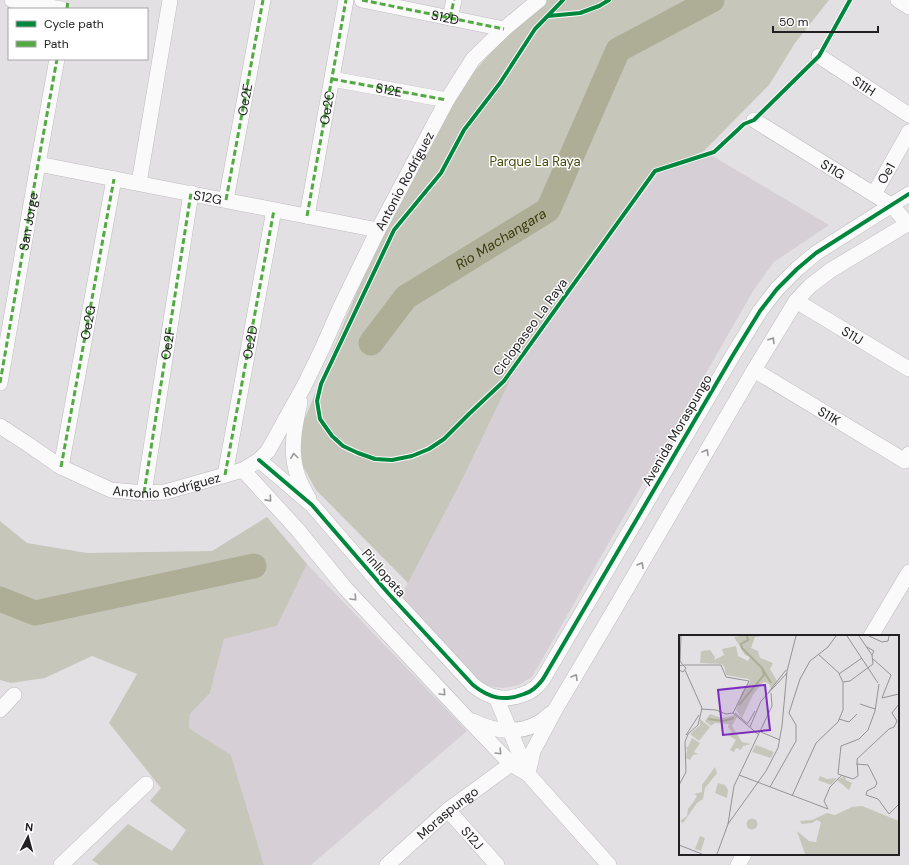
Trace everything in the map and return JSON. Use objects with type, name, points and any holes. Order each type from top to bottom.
[{"type":"street","points":[[12,0],[56,8]]},
{"type":"street","points":[[139,183],[170,0]]},
{"type":"street","name":"Oe2E","points":[[226,200],[263,0]]},
{"type":"street","name":"Oe2C","points":[[307,216],[346,0]]},
{"type":"street","name":"S12D","points":[[362,0],[504,29]]},
{"type":"street","points":[[450,18],[454,0]]},
{"type":"street","name":"Antonio Rodríguez","points":[[0,426],[61,467],[111,490],[144,493],[165,492],[243,470],[259,460],[268,451],[304,386],[378,230],[447,100],[473,60],[504,29],[539,0]]},
{"type":"street","points":[[898,0],[909,7]]},
{"type":"street","name":"S11H","points":[[819,56],[909,115]]},
{"type":"street","name":"San Jorge","points":[[0,383],[57,60]]},
{"type":"street","name":"S12E","points":[[332,79],[447,100]]},
{"type":"street","name":"S11G","points":[[754,120],[874,194],[890,205],[908,224]]},
{"type":"street","name":"Oe1","points":[[874,194],[909,132]]},
{"type":"street","name":"S12G","points":[[38,164],[378,230]]},
{"type":"street","name":"Oe2G","points":[[61,467],[114,179]]},
{"type":"street","name":"Oe2F","points":[[144,493],[191,193]]},
{"type":"street","name":"Avenida Moraspungo","points":[[496,697],[509,698],[520,696],[532,691],[543,679],[733,355],[760,311],[777,289],[816,253],[909,194]]},
{"type":"street","name":"Oe2D","points":[[225,475],[274,210]]},
{"type":"street","points":[[528,774],[533,751],[554,710],[796,301],[810,286],[831,270],[908,224]]},
{"type":"street","name":"S11J","points":[[796,301],[909,369]]},
{"type":"street","name":"S11K","points":[[754,370],[907,457]]},
{"type":"street","name":"Antonio Rodríguez","points":[[304,386],[294,433],[293,450],[296,470],[312,505]]},
{"type":"street","name":"Pinllopata","points":[[259,460],[312,505],[388,593],[480,691],[496,697]]},
{"type":"street","points":[[243,470],[297,529],[346,589],[462,714],[511,764],[528,774],[609,865]]},
{"type":"street","points":[[872,635],[909,572]]},
{"type":"street","points":[[0,710],[14,695]]},
{"type":"street","points":[[496,697],[528,774]]},
{"type":"street","points":[[462,714],[480,725],[510,731],[535,725],[554,710]]},
{"type":"street","name":"Moraspungo","points":[[387,865],[448,810],[511,764]]},
{"type":"street","points":[[61,865],[146,784]]},
{"type":"street","name":"S12J","points":[[448,810],[497,865]]},
{"type":"street","points":[[738,865],[743,855]]},
{"type":"shaded area","points":[[711,155],[829,225],[774,262],[753,291],[532,677],[519,685],[503,688],[487,686],[470,674],[401,596],[463,478],[514,372],[658,173]]},
{"type":"shaded area","points":[[307,564],[467,731],[311,865],[264,865],[231,755],[189,728],[190,714],[210,693],[224,639],[277,626]]},
{"type":"green space","name":"Parque La Raya","points":[[545,0],[829,0],[795,43],[769,85],[704,151],[655,171],[514,372],[463,478],[408,583],[316,490],[299,459],[303,423],[381,233],[449,101],[510,30]]},
{"type":"green space","points":[[267,517],[307,564],[277,626],[224,639],[210,693],[190,714],[189,728],[231,755],[264,865],[99,865],[92,860],[128,824],[172,851],[186,830],[150,801],[161,788],[109,723],[137,674],[92,656],[45,678],[11,683],[0,680],[0,521],[27,543],[87,553],[212,551]]},
{"type":"waterway","name":"Rio Machangara","points":[[371,343],[406,297],[548,210],[618,50],[712,0]]},
{"type":"waterway","points":[[0,599],[35,613],[254,566]]},
{"type":"marked path","points":[[67,8],[68,0]]},
{"type":"marked path","points":[[226,200],[263,0]]},
{"type":"marked path","points":[[307,216],[346,0]]},
{"type":"marked path","points":[[362,0],[504,29]]},
{"type":"marked path","points":[[450,18],[454,0]]},
{"type":"marked path","points":[[0,383],[57,60]]},
{"type":"marked path","points":[[332,79],[447,100]]},
{"type":"marked path","points":[[61,467],[114,179]]},
{"type":"marked path","points":[[144,493],[191,193]]},
{"type":"marked path","points":[[225,475],[274,210]]},
{"type":"cycle path","name":"Ciclopaseo La Raya","points":[[563,0],[535,29],[500,83],[464,130],[441,173],[394,230],[321,384],[317,401],[320,419],[332,436],[343,446],[375,459],[392,460],[412,456],[429,449],[444,439],[504,381],[655,171],[714,152],[744,124],[754,120],[819,56],[850,0]]},
{"type":"cycle path","points":[[548,16],[580,13],[599,6],[609,0]]},
{"type":"cycle path","points":[[259,460],[312,505],[388,593],[473,685],[491,696],[503,698],[510,698],[531,691],[543,679],[760,311],[777,289],[816,253],[909,194]]}]
